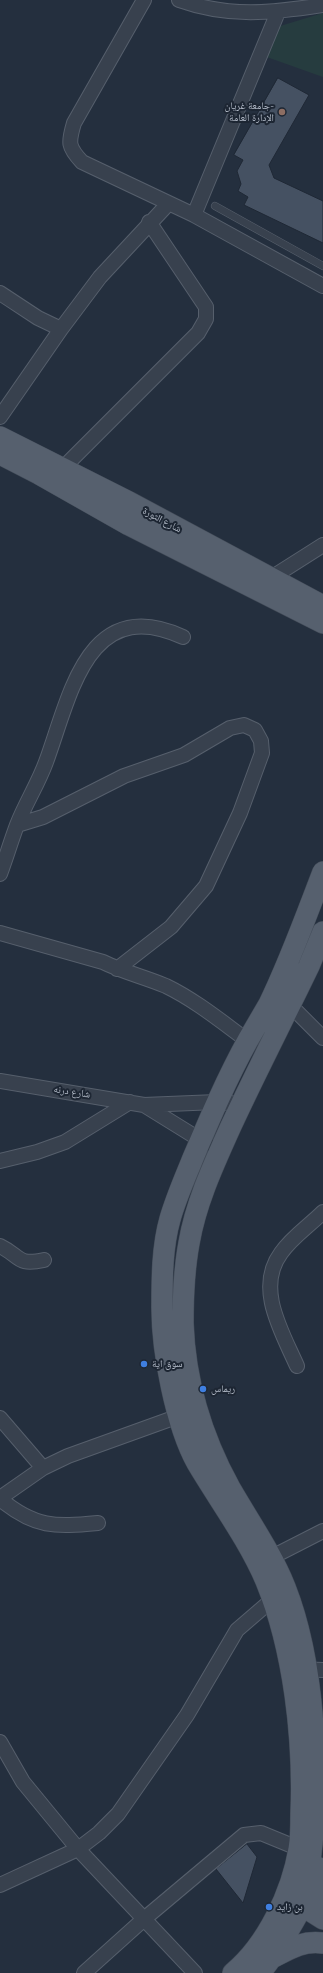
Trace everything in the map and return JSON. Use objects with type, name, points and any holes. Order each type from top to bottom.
[{"type":"main road","name":"شارع الثورة","points":[[0,437],[129,524],[323,623]]},
{"type":"main road","name":"شارع الثورة","points":[[0,454],[57,474],[271,578],[323,606]]},
{"type":"main road","points":[[307,1669],[280,1617],[250,1549],[195,1460],[179,1416],[170,1381],[162,1311],[164,1259],[169,1221],[200,1140],[248,1040],[268,1004],[295,945],[323,872]]},
{"type":"main road","points":[[323,932],[290,1005],[241,1104],[219,1152],[200,1200],[189,1240],[183,1286],[184,1326],[188,1370],[198,1416],[211,1452],[231,1490],[272,1556],[286,1589],[299,1631],[307,1669],[300,1738],[302,1793],[308,1852],[318,1888],[323,1899]]},
{"type":"main road","points":[[264,1968],[290,1908],[308,1852]]},
{"type":"main road","points":[[290,1908],[323,1919]]},
{"type":"main road","points":[[290,1908],[315,1933],[323,1935]]},
{"type":"main road","points":[[233,1973],[256,1949],[273,1924],[290,1908]]},
{"type":"main road","points":[[264,1968],[298,1945],[308,1942],[323,1943]]},
{"type":"street","points":[[144,0],[74,123],[69,140],[72,152],[82,162],[194,215],[323,286]]},
{"type":"street","points":[[179,0],[233,12],[278,12],[323,5]]},
{"type":"street","points":[[194,215],[278,12]]},
{"type":"street","points":[[0,417],[61,329],[100,277],[149,222],[168,204]]},
{"type":"street","points":[[57,474],[198,333],[206,319],[206,307],[149,222]]},
{"type":"street","points":[[0,293],[38,318],[61,329]]},
{"type":"street","points":[[271,578],[323,545]]},
{"type":"street","points":[[0,874],[17,825],[46,763],[74,681],[93,650],[122,629],[138,626],[151,626],[168,630],[183,637]]},
{"type":"street","points":[[17,825],[43,817],[124,776],[184,755],[230,728],[244,725],[255,730],[261,741],[262,753],[240,813],[206,886],[171,928],[117,969]]},
{"type":"street","points":[[0,933],[103,962],[117,969],[166,987],[212,1014],[248,1040]]},
{"type":"street","points":[[290,1005],[323,1038]]},
{"type":"street","name":"شارع درنه","points":[[0,1081],[144,1105],[217,1102],[241,1104]]},
{"type":"street","points":[[0,1161],[37,1152],[65,1142],[130,1102]]},
{"type":"street","name":"شارع درنه","points":[[144,1105],[219,1152]]},
{"type":"street","points":[[297,1366],[274,1312],[269,1285],[273,1267],[281,1252],[323,1212]]},
{"type":"street","points":[[0,1246],[19,1260],[30,1263],[44,1260]]},
{"type":"street","points":[[98,1523],[61,1526],[43,1523],[16,1512],[0,1499],[43,1468],[93,1446],[179,1416]]},
{"type":"street","points":[[0,1418],[43,1468]]},
{"type":"street","points":[[272,1556],[323,1531]]},
{"type":"street","points":[[0,1885],[78,1849],[99,1833],[118,1814],[187,1715],[237,1630],[273,1599]]},
{"type":"street","points":[[0,1742],[23,1782],[78,1849],[195,1973]]},
{"type":"street","points":[[84,1973],[144,1919],[244,1835],[261,1833],[308,1852]]},
{"type":"lane","points":[[215,206],[323,266]]},
{"type":"green space","points":[[323,13],[323,77],[264,56],[277,27]]},
{"type":"building","points":[[278,78],[309,95],[269,165],[274,178],[323,201],[323,243],[244,205],[248,197],[238,191],[241,184],[237,171],[243,160],[234,155]]},
{"type":"building","points":[[247,1844],[257,1857],[243,1903],[216,1869]]},
{"type":"place","name":"جامعة غريان- الإدارة العامة","points":[[282,112]]},
{"type":"place","name":"سوق اية","points":[[144,1364]]},
{"type":"place","name":"ريماس","points":[[203,1389]]},
{"type":"place","name":"بن زايد","points":[[269,1907]]}]
